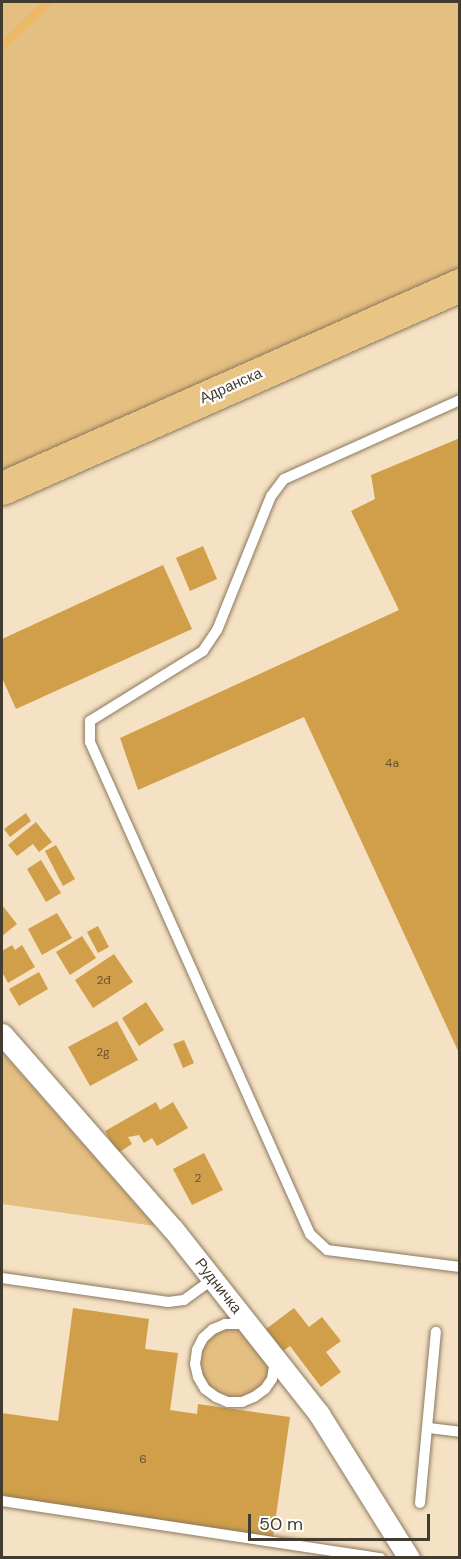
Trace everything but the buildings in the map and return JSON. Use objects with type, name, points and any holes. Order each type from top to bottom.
[{"type":"main road","name":"Адранска","points":[[2,488],[459,285]]},
{"type":"street","name":"Рудничка","points":[[2,1034],[173,1229],[319,1414],[374,1498],[409,1557]]},
{"type":"lane","points":[[459,400],[284,479],[271,496],[217,630],[203,651],[90,721],[90,742],[310,1234],[327,1250],[459,1267]]},
{"type":"lane","points":[[2,1278],[168,1302],[184,1300],[217,1285],[225,1306],[222,1318],[203,1338],[197,1350],[198,1377],[205,1389],[228,1402],[242,1402],[265,1389],[287,1385],[299,1389]]},
{"type":"lane","points":[[213,1329],[231,1323],[249,1325]]},
{"type":"lane","points":[[420,1503],[429,1428],[436,1332]]},
{"type":"lane","points":[[265,1389],[272,1379],[274,1357]]},
{"type":"lane","points":[[429,1428],[459,1432]]},
{"type":"lane","points":[[2,1501],[381,1557]]},
{"type":"shaded area","points":[[2,2],[459,2],[459,284],[2,486]]},
{"type":"shaded area","points":[[2,1052],[155,1226],[2,1204]]},
{"type":"shaded area","points":[[238,1322],[275,1357],[272,1379],[242,1402],[205,1389],[197,1350],[203,1338]]},
{"type":"waterway","points":[[2,46],[48,2]]}]
